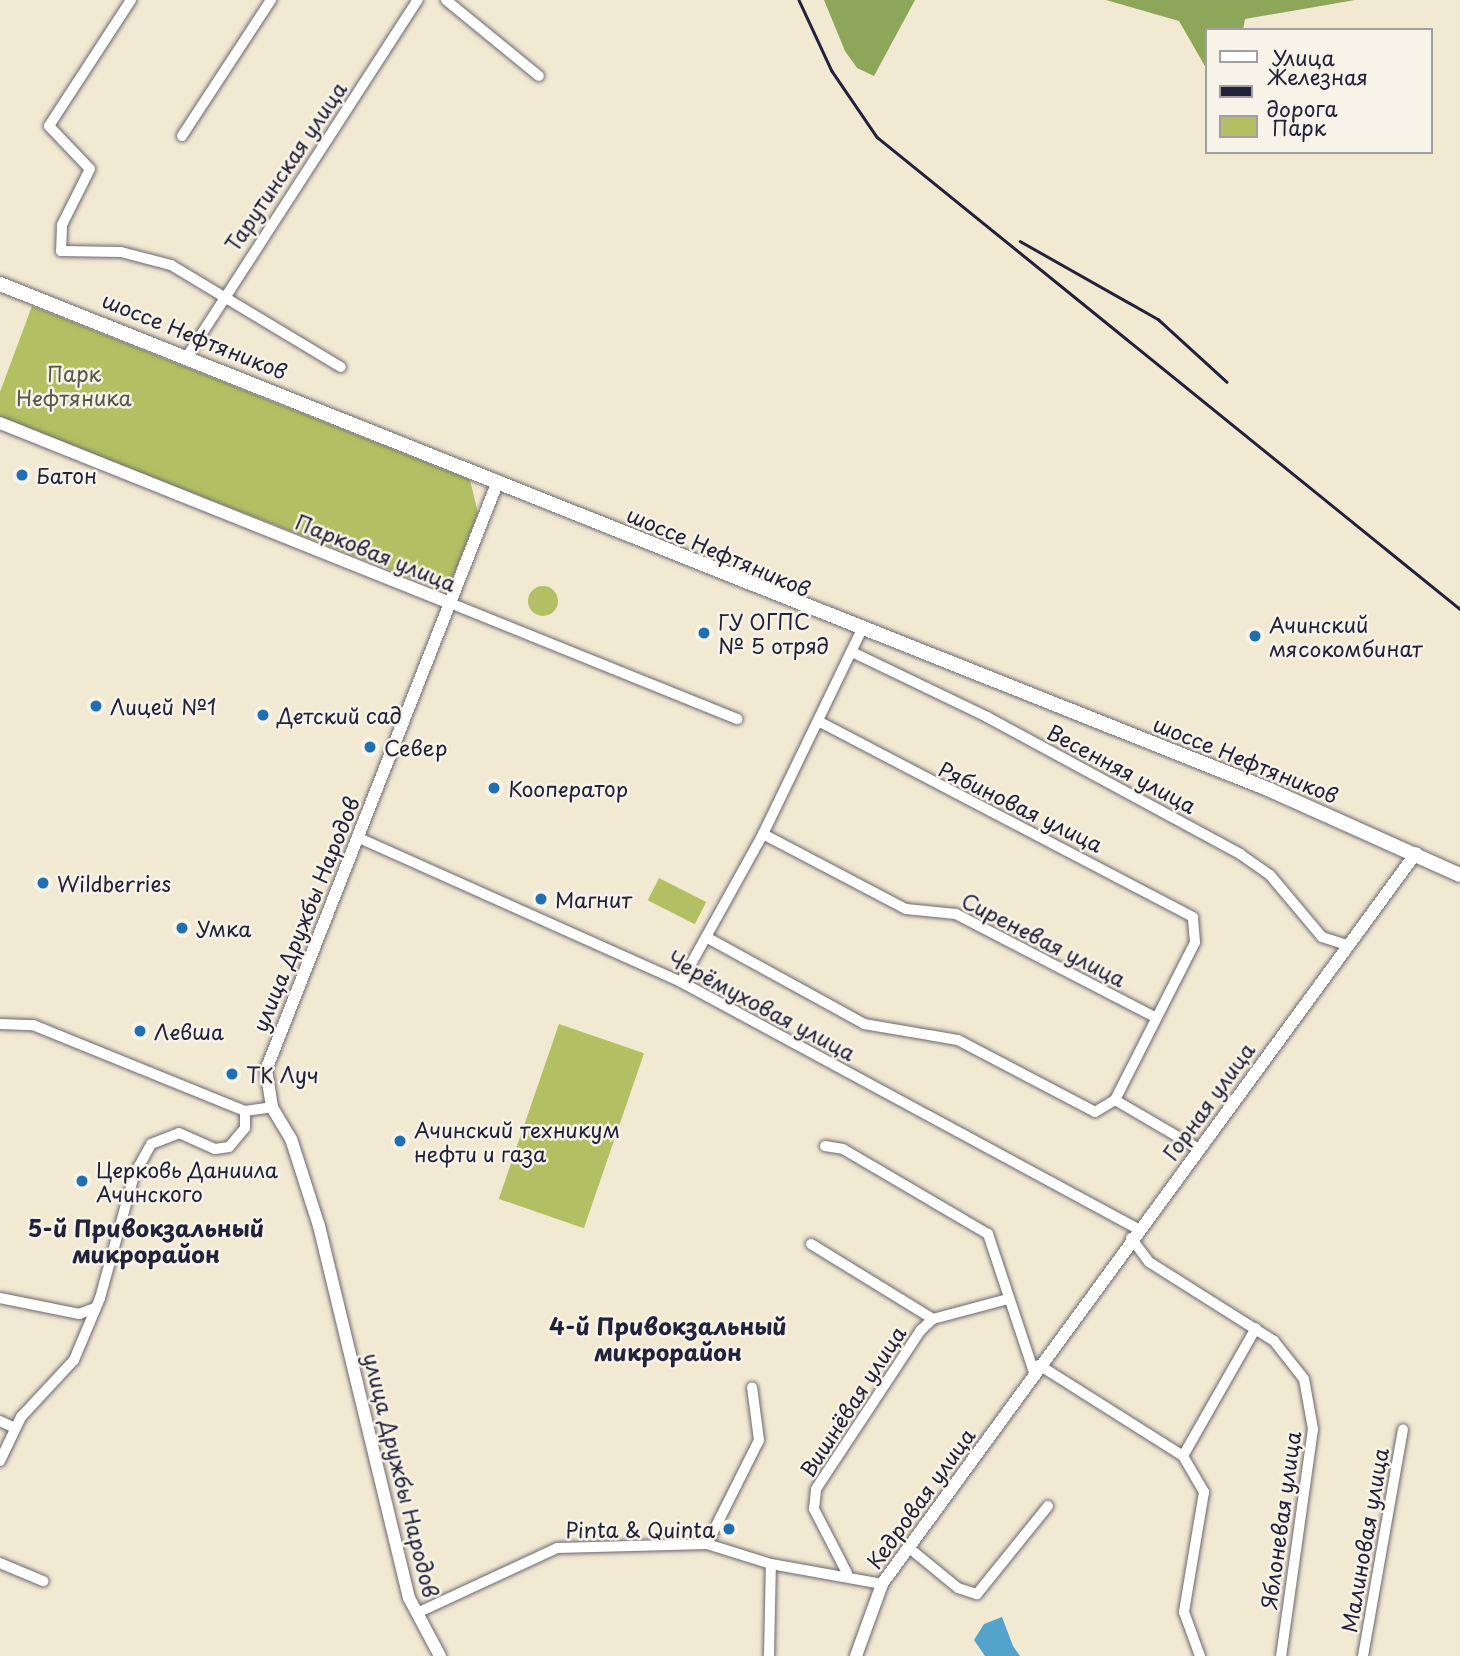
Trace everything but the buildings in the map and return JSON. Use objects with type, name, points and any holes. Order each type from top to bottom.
[{"type":"main road","name":"шоссе Нефтяников","points":[[0,284],[188,355],[861,631],[1416,853],[1460,875]]},
{"type":"street","points":[[131,0],[49,126],[90,169],[62,225],[61,251],[138,254],[171,265],[219,299],[341,367]]},
{"type":"street","points":[[183,136],[271,0]]},
{"type":"street","name":"Тарутинская улица","points":[[188,355],[219,299],[418,0]]},
{"type":"street","points":[[446,0],[538,76]]},
{"type":"street","name":"Парковая улица","points":[[0,423],[737,719]]},
{"type":"street","name":"улица Дружбы Народов","points":[[440,1656],[417,1613],[319,1226],[290,1139],[272,1107],[268,1060],[498,481]]},
{"type":"street","points":[[681,982],[763,834],[854,653],[861,631]]},
{"type":"street","name":"Весенняя улица","points":[[854,653],[998,723],[1250,860],[1322,937],[1348,945]]},
{"type":"street","name":"Рябиновая улица","points":[[820,722],[1188,914],[1199,929],[1155,1017]]},
{"type":"street","name":"Сиреневая улица","points":[[763,834],[906,909],[956,914],[1155,1017]]},
{"type":"street","name":"Черёмуховая улица","points":[[357,837],[681,982],[1134,1233],[1149,1262],[1255,1328]]},
{"type":"street","name":"Горная улица","points":[[1037,1369],[1134,1233],[1416,853]]},
{"type":"street","points":[[706,937],[864,1024],[958,1040],[1089,1110],[1103,1111],[1115,1100],[1155,1017]]},
{"type":"street","points":[[0,1024],[33,1025],[245,1111],[272,1107]]},
{"type":"street","points":[[1115,1100],[1197,1148]]},
{"type":"street","points":[[0,1461],[15,1428],[74,1360],[95,1308],[134,1175],[151,1144],[178,1133],[215,1149],[229,1147],[245,1128],[245,1111]]},
{"type":"street","points":[[825,1146],[844,1149],[983,1229],[992,1240],[1008,1300],[1037,1369],[1182,1456],[1204,1492],[1184,1612],[1200,1656]]},
{"type":"street","points":[[811,1244],[933,1319]]},
{"type":"street","points":[[0,1298],[79,1314],[95,1308]]},
{"type":"street","name":"Вишнёвая улица","points":[[847,1573],[814,1503],[816,1489],[933,1319],[1008,1300]]},
{"type":"street","points":[[1182,1456],[1255,1328]]},
{"type":"street","name":"Яблоневая улица","points":[[1255,1328],[1293,1360],[1313,1415],[1281,1656]]},
{"type":"street","name":"Кедровая улица","points":[[856,1656],[882,1584],[1037,1369]]},
{"type":"street","points":[[707,1544],[760,1440],[752,1387]]},
{"type":"street","points":[[0,1421],[15,1428]]},
{"type":"street","name":"Малиновая улица","points":[[1363,1656],[1403,1430]]},
{"type":"street","points":[[908,1548],[958,1588],[977,1594],[1048,1506]]},
{"type":"street","points":[[417,1613],[557,1548],[707,1544],[771,1564],[847,1573],[882,1584]]},
{"type":"street","points":[[0,1563],[43,1581]]},
{"type":"street","points":[[768,1656],[771,1564]]},
{"type":"green space","points":[[824,0],[915,0],[874,76],[857,68],[845,51]]},
{"type":"green space","points":[[1106,0],[1355,0],[1245,19],[1243,28],[1204,28],[1204,65],[1179,21]]},
{"type":"green space","name":"Парк Нефтяника","points":[[32,306],[470,480],[478,513],[447,592],[0,418],[0,392]]},
{"type":"green space","points":[[543,586],[554,590],[558,601],[554,612],[543,616],[532,612],[528,601],[532,590]]},
{"type":"green space","points":[[659,878],[706,902],[695,924],[648,900]]},
{"type":"green space","points":[[559,1024],[644,1053],[584,1228],[499,1199]]},
{"type":"water","points":[[1002,1617],[1013,1646],[1020,1656],[985,1656],[974,1640],[984,1624]]},
{"type":"railway","points":[[799,0],[832,71],[877,137],[1460,609]]},
{"type":"railway","points":[[1020,241],[1158,319],[1227,382]]},
{"type":"place","name":"Батон","points":[[22,475]]},
{"type":"place","name":"ГУ ОГПС № 5 отряд","points":[[704,633]]},
{"type":"place","name":"Ачинский мясокомбинат","points":[[1255,636]]},
{"type":"place","name":"Лицей №1","points":[[96,706]]},
{"type":"place","name":"Детский сад","points":[[263,715]]},
{"type":"place","name":"Север","points":[[370,747]]},
{"type":"place","name":"Кооператор","points":[[494,788]]},
{"type":"place","name":"Wildberries","points":[[43,883]]},
{"type":"place","name":"Магнит","points":[[541,899]]},
{"type":"place","name":"Умка","points":[[182,928]]},
{"type":"place","name":"Левша","points":[[140,1031]]},
{"type":"place","name":"ТК Луч","points":[[232,1074]]},
{"type":"place","name":"Ачинский техникум нефти и газа","points":[[400,1141]]},
{"type":"place","name":"Церковь Даниила Ачинского","points":[[82,1181]]},
{"type":"place","name":"Pinta & Quinta","points":[[729,1529]]},
{"type":"district","name":"5-й Привокзальный микрорайон","points":[[146,1241]]},
{"type":"district","name":"4-й Привокзальный микрорайон","points":[[668,1339]]}]
